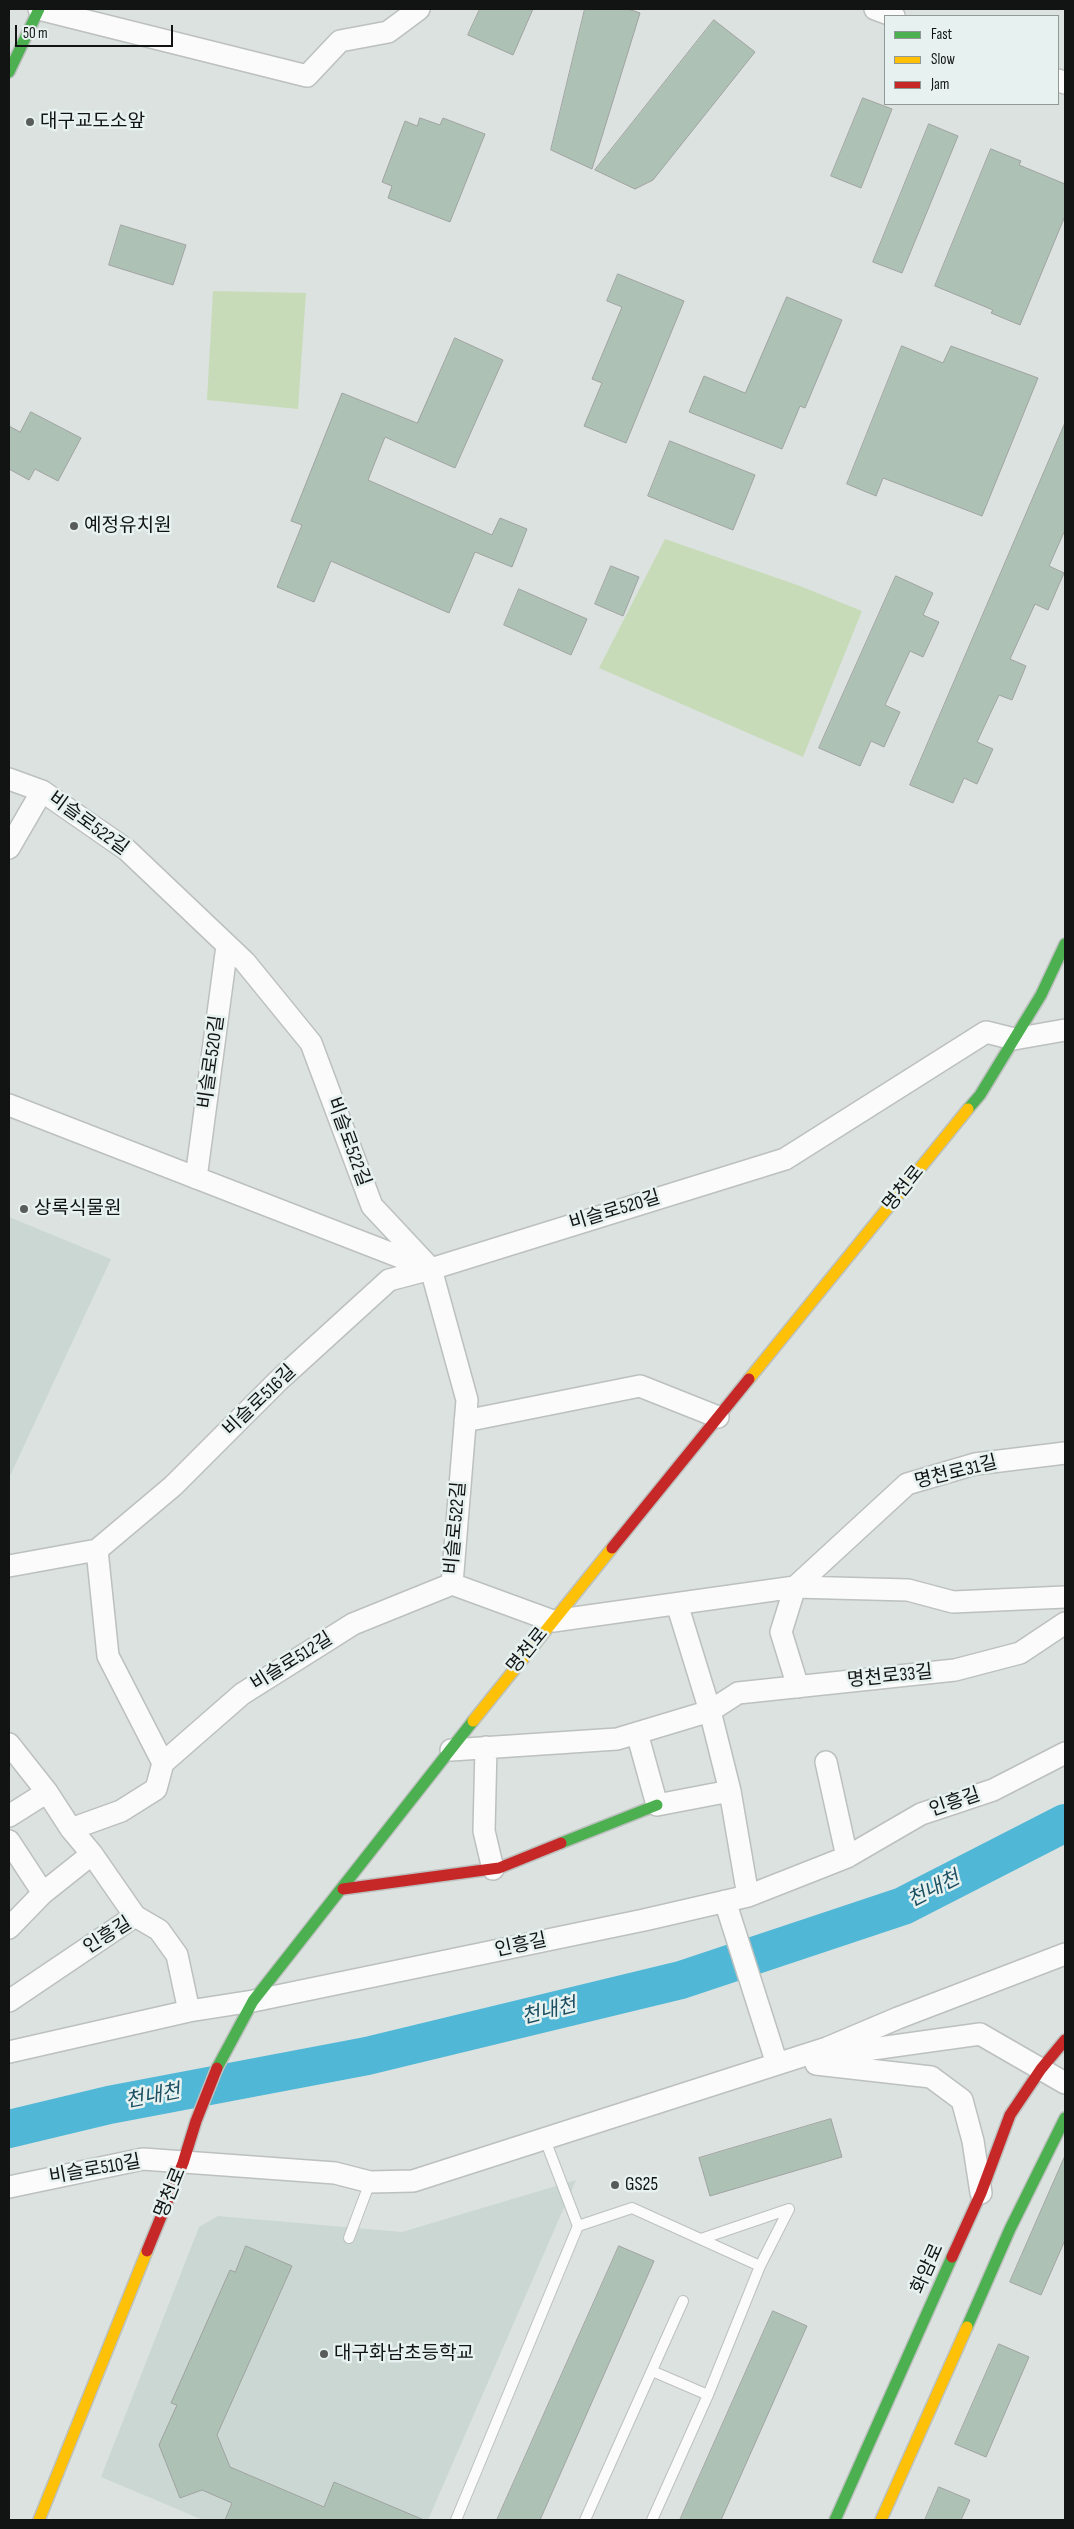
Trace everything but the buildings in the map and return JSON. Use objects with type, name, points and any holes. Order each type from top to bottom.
[{"type":"street","points":[[9,72],[39,9],[306,76],[340,40],[388,32],[418,9]]},
{"type":"street","points":[[875,9],[891,15]]},
{"type":"street","name":"비슬로522길","points":[[9,779],[42,791],[127,850],[244,962],[311,1043],[372,1206],[431,1268],[467,1400],[452,1584]]},
{"type":"street","name":"비슬로522길","points":[[9,848],[42,791]]},
{"type":"street","name":"명천로","points":[[39,2520],[183,2163],[194,2125],[235,2028],[253,2001],[553,1621],[980,1095],[1041,995],[1065,944]]},
{"type":"street","name":"비슬로520길","points":[[196,1178],[227,946]]},
{"type":"street","points":[[1014,1039],[1065,1030]]},
{"type":"street","name":"비슬로520길","points":[[431,1268],[785,1159],[986,1032],[1014,1039]]},
{"type":"street","points":[[9,1106],[431,1268]]},
{"type":"street","name":"비슬로516길","points":[[9,1566],[97,1550],[173,1486],[278,1381],[389,1280],[431,1268]]},
{"type":"street","points":[[465,1421],[640,1386],[718,1418]]},
{"type":"street","name":"명천로31길","points":[[795,1587],[907,1484],[974,1464],[1065,1453]]},
{"type":"street","points":[[71,1829],[121,1811],[156,1789],[163,1763],[108,1656],[97,1550]]},
{"type":"street","points":[[452,1584],[553,1621],[795,1587],[908,1590],[953,1602],[1065,1597]]},
{"type":"street","name":"비슬로512길","points":[[163,1763],[242,1694],[353,1624],[452,1584]]},
{"type":"street","points":[[795,1587],[782,1632],[798,1687]]},
{"type":"street","points":[[677,1604],[710,1711],[730,1791],[748,1896]]},
{"type":"street","name":"명천로33길","points":[[451,1750],[617,1739],[710,1711],[738,1693],[955,1670],[1020,1653],[1065,1624]]},
{"type":"street","points":[[637,1732],[657,1805]]},
{"type":"street","points":[[9,1744],[46,1792],[71,1829],[92,1854],[135,1916]]},
{"type":"street","points":[[486,1748],[484,1831],[493,1869]]},
{"type":"street","name":"인흥길","points":[[9,2052],[189,2011],[253,2001],[748,1896],[847,1858],[921,1814],[993,1790],[1065,1753]]},
{"type":"street","points":[[826,1762],[847,1858]]},
{"type":"street","points":[[343,1889],[493,1869],[657,1805],[730,1791]]},
{"type":"street","points":[[9,1816],[46,1792]]},
{"type":"street","points":[[9,1841],[43,1893]]},
{"type":"street","points":[[9,1928],[43,1893],[92,1854]]},
{"type":"street","points":[[724,1902],[783,2062]]},
{"type":"street","name":"인흥길","points":[[9,2001],[135,1916],[159,1930],[177,1956],[189,2011]]},
{"type":"street","points":[[783,2062],[827,2048],[898,2018],[1065,1954]]},
{"type":"street","points":[[783,2062],[980,2034],[1065,2083]]},
{"type":"street","name":"화암로","points":[[835,2520],[981,2193],[1010,2114],[1041,2069],[1065,2040]]},
{"type":"street","points":[[783,2062],[932,2077],[962,2100],[974,2141],[981,2193]]},
{"type":"street","name":"비슬로510길","points":[[9,2187],[143,2159],[334,2173],[370,2182],[413,2181],[544,2137],[783,2062]]},
{"type":"street","points":[[881,2520],[1010,2229],[1065,2118]]},
{"type":"lane","points":[[456,2520],[578,2226],[544,2137]]},
{"type":"lane","points":[[349,2238],[370,2182]]},
{"type":"lane","points":[[578,2226],[632,2208],[760,2266]]},
{"type":"lane","points":[[652,2520],[708,2396],[760,2266],[789,2209],[701,2239]]},
{"type":"lane","points":[[585,2520],[683,2301]]},
{"type":"lane","points":[[652,2371],[708,2396]]},
{"type":"shaded area","points":[[9,1217],[111,1259],[9,1478]]},
{"type":"shaded area","name":"대구화남초등학교","points":[[576,2180],[428,2520],[203,2520],[101,2477],[199,2227],[218,2216],[402,2232]]},
{"type":"green space","points":[[213,291],[306,293],[298,409],[207,400]]},
{"type":"green space","points":[[665,539],[800,586],[862,611],[803,757],[599,668]]},
{"type":"waterway","name":"천내천","points":[[9,2129],[109,2105],[367,2056],[681,1980],[903,1906],[1065,1823]]},
{"type":"traffic: fast","points":[[9,72],[39,9]]},
{"type":"traffic: fast","points":[[968,1109],[980,1095],[1041,995],[1065,944]]},
{"type":"traffic: fast","points":[[217,2068],[253,2001],[473,1721]]},
{"type":"traffic: fast","points":[[561,1843],[657,1805]]},
{"type":"traffic: fast","points":[[967,2327],[1010,2229],[1065,2118]]},
{"type":"traffic: fast","points":[[835,2520],[952,2257]]},
{"type":"traffic: slow","points":[[749,1379],[968,1109]]},
{"type":"traffic: slow","points":[[473,1721],[612,1548]]},
{"type":"traffic: slow","points":[[39,2520],[147,2251]]},
{"type":"traffic: slow","points":[[881,2520],[967,2327]]},
{"type":"traffic: jam","points":[[612,1548],[749,1379]]},
{"type":"traffic: jam","points":[[343,1889],[499,1868],[561,1843]]},
{"type":"traffic: jam","points":[[952,2257],[981,2193],[1010,2115],[1041,2069],[1065,2040]]},
{"type":"traffic: jam","points":[[147,2251],[183,2163],[196,2121],[217,2068]]},
{"type":"place","name":"대구교도소앞","points":[[30,122]]},
{"type":"place","name":"예정유치원","points":[[74,526]]},
{"type":"place","name":"상록식물원","points":[[24,1209]]},
{"type":"place","name":"GS25","points":[[615,2185]]},
{"type":"place","name":"대구화남초등학교","points":[[324,2354]]}]
